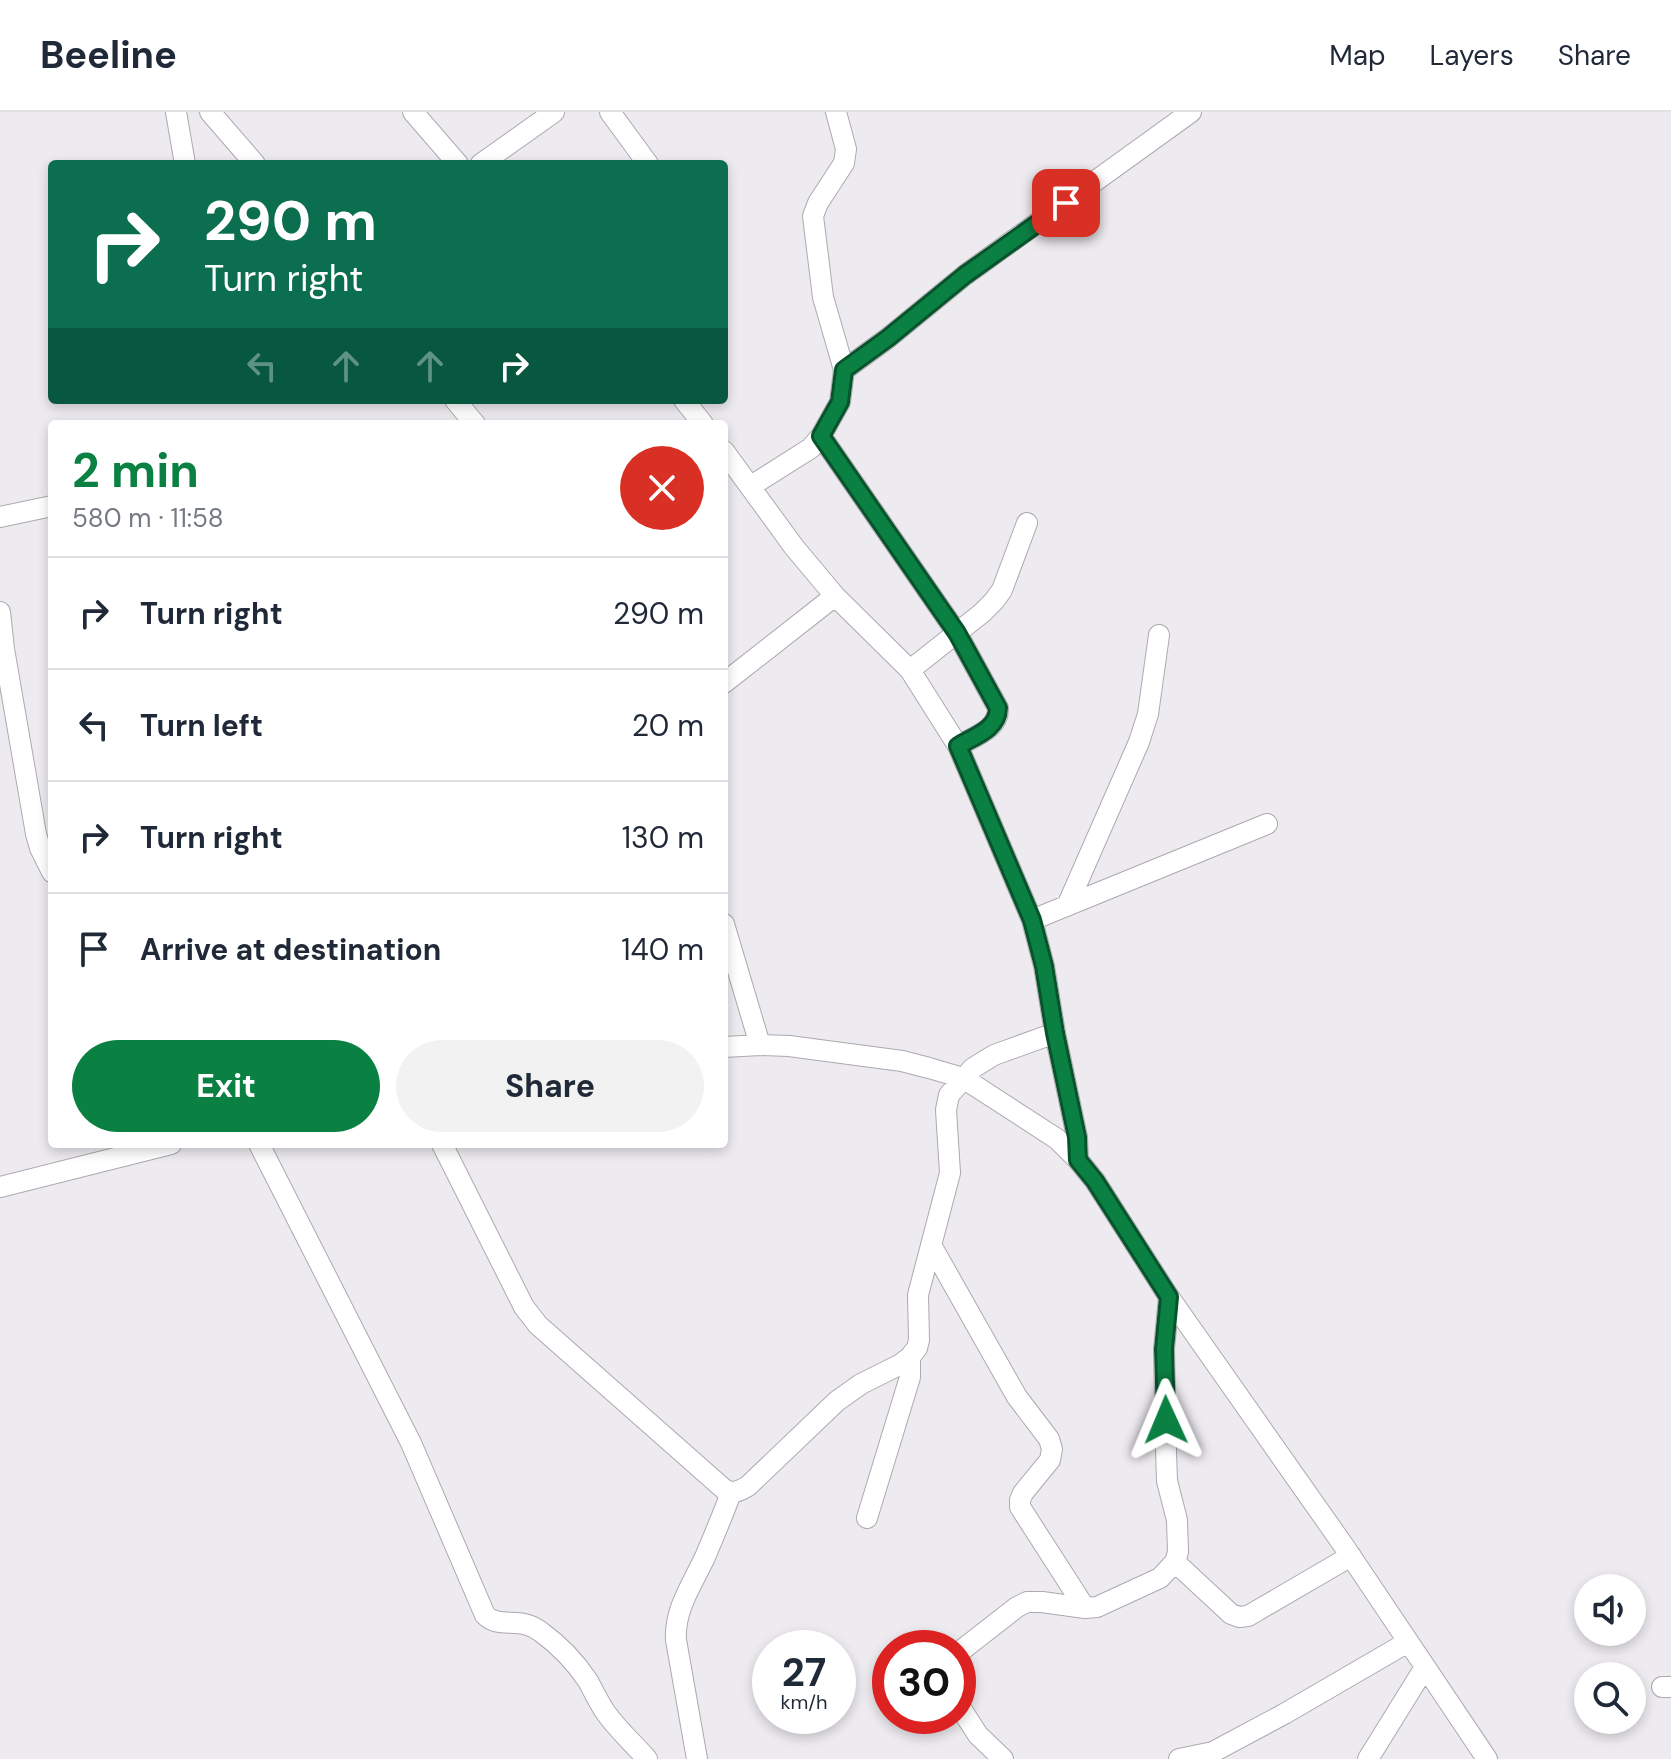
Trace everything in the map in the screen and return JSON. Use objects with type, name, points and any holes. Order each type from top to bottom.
[{"type":"street","points":[[176,112],[184,160]]},
{"type":"street","points":[[210,112],[252,160]]},
{"type":"street","points":[[413,112],[455,160]]},
{"type":"street","points":[[487,160],[554,112]]},
{"type":"street","points":[[610,112],[645,160]]},
{"type":"street","points":[[751,486],[811,448],[840,402],[844,370],[823,297],[813,216],[844,163],[846,149],[836,112]]},
{"type":"street","points":[[844,370],[965,275],[1191,112]]},
{"type":"street","points":[[458,404],[472,420]]},
{"type":"street","points":[[687,404],[700,420]]},
{"type":"street","points":[[821,436],[957,633],[998,708],[998,717],[993,725],[958,746]]},
{"type":"street","points":[[728,456],[794,547],[835,596],[910,670],[958,746],[1032,920],[1044,966],[1077,1137],[1078,1160]]},
{"type":"street","points":[[0,517],[48,507]]},
{"type":"street","points":[[910,670],[982,613],[1002,590],[1027,523]]},
{"type":"street","points":[[728,680],[835,596]]},
{"type":"street","points":[[0,612],[7,705],[36,834],[48,864]]},
{"type":"street","points":[[1067,906],[1144,728],[1159,635]]},
{"type":"street","points":[[1032,920],[1267,824]]},
{"type":"street","points":[[728,937],[760,1045]]},
{"type":"street","points":[[444,1148],[524,1307],[538,1325],[725,1490],[738,1492],[837,1401],[861,1384],[901,1364],[917,1348],[918,1295],[950,1173],[946,1110],[949,1095],[973,1068],[994,1055],[1055,1033]]},
{"type":"street","points":[[728,1047],[789,1046],[902,1061],[963,1078],[1057,1139],[1095,1181],[1169,1297],[1351,1556],[1487,1759]]},
{"type":"street","points":[[0,1187],[155,1148]]},
{"type":"street","points":[[261,1148],[411,1443],[485,1615],[497,1623],[529,1624],[568,1656],[586,1679],[604,1711],[647,1759]]},
{"type":"street","points":[[931,1245],[1017,1397],[1049,1439],[1052,1449],[1050,1460],[1023,1493],[1020,1507],[1085,1608]]},
{"type":"street","points":[[976,1639],[1027,1602],[1097,1607],[1160,1578],[1175,1562],[1178,1552],[1177,1520],[1167,1481],[1166,1451],[1164,1349],[1169,1297]]},
{"type":"street","points":[[867,1518],[910,1377],[910,1357]]},
{"type":"street","points":[[697,1759],[675,1624],[731,1493]]},
{"type":"street","points":[[1175,1562],[1231,1614],[1239,1617],[1248,1616],[1351,1556]]},
{"type":"street","points":[[1179,1759],[1213,1752],[1408,1642]]},
{"type":"street","points":[[1368,1759],[1425,1667]]},
{"type":"street","points":[[976,1732],[1003,1759]]},
{"type":"route","points":[[1066,203],[965,275],[844,370],[840,402],[821,436],[957,633],[998,708],[998,717],[993,725],[958,746],[1032,920],[1044,966],[1077,1137],[1078,1160],[1095,1181],[1169,1297],[1164,1349],[1166,1420]]}]
